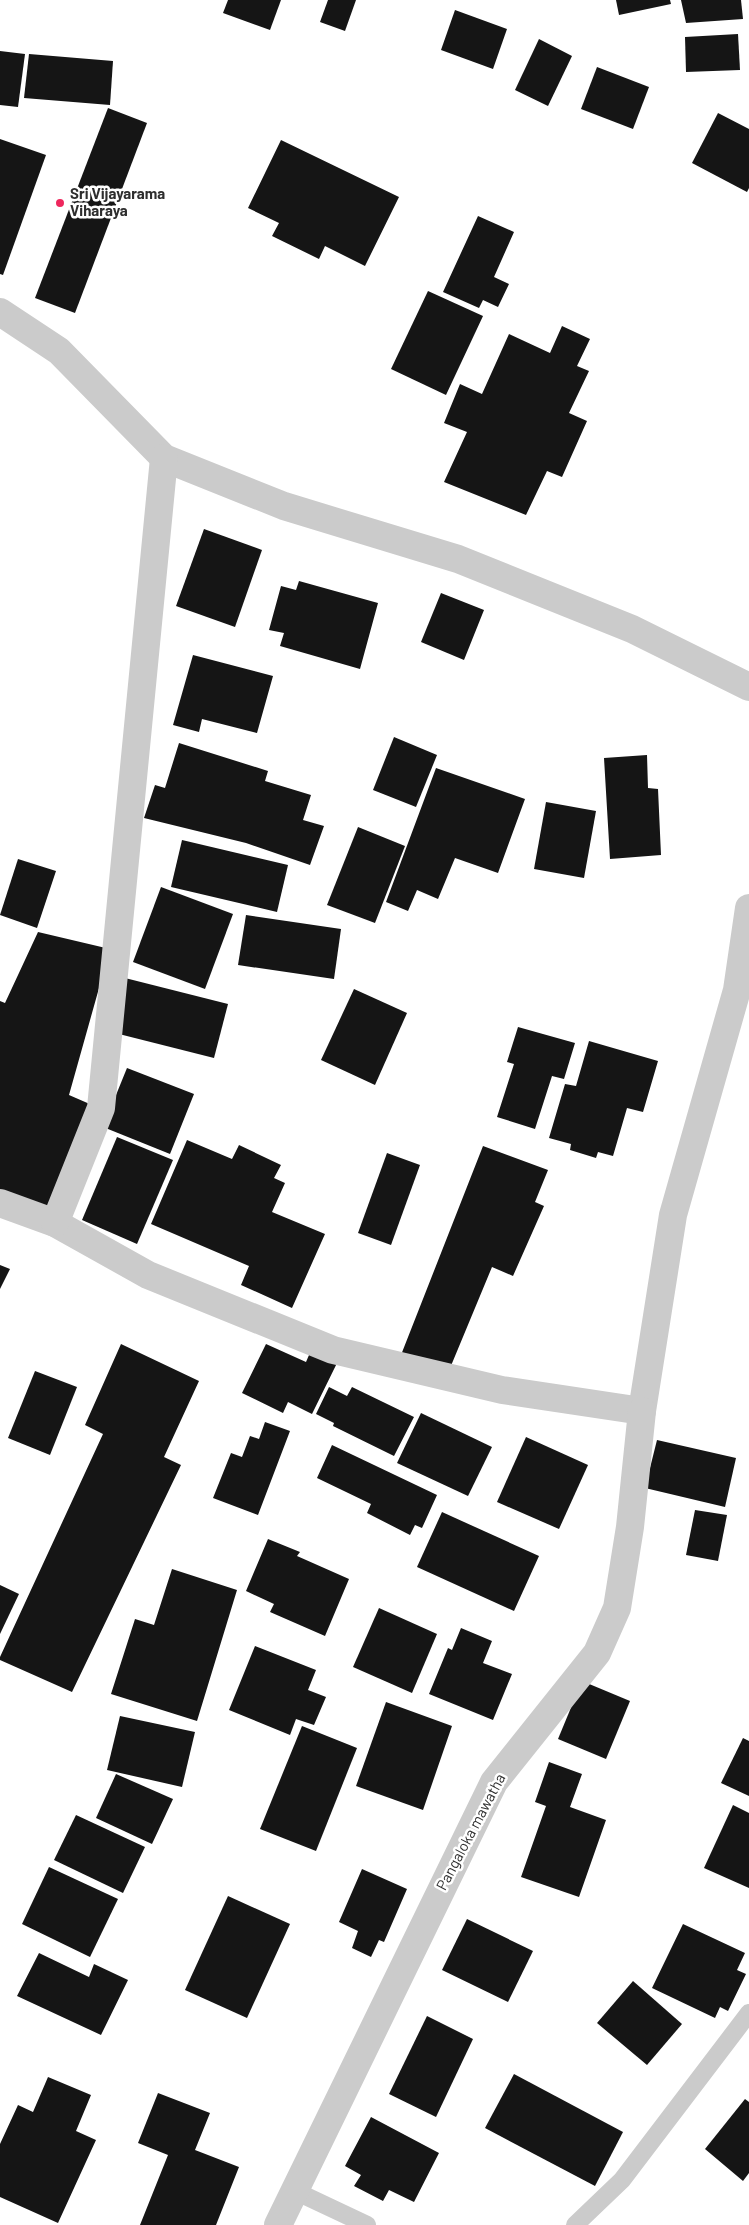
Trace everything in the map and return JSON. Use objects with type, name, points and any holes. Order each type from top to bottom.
[{"type":"street","points":[[0,312],[59,351],[164,458],[284,506],[458,559],[632,629],[749,687]]},
{"type":"street","points":[[55,1223],[101,1108],[164,458]]},
{"type":"street","name":"Pangaloka mawatha","points":[[278,2225],[494,1782],[597,1652],[616,1608],[630,1527],[642,1412],[673,1215],[737,990],[749,908]]},
{"type":"street","points":[[0,1203],[55,1223],[148,1275],[333,1350],[502,1390],[642,1412]]},
{"type":"lane","points":[[575,2225],[622,2180],[749,2013]]},
{"type":"lane","points":[[295,2191],[366,2225]]},
{"type":"building","points":[[228,0],[281,0],[270,30],[223,13]]},
{"type":"building","points":[[328,0],[356,0],[345,31],[320,22]]},
{"type":"building","points":[[616,0],[670,0],[671,4],[619,15]]},
{"type":"building","points":[[681,0],[741,0],[743,19],[686,23]]},
{"type":"building","points":[[455,10],[507,29],[493,69],[441,50]]},
{"type":"building","points":[[738,34],[740,70],[686,72],[685,37]]},
{"type":"building","points":[[539,39],[572,56],[548,106],[515,90]]},
{"type":"building","points":[[0,51],[25,54],[18,107],[0,105]]},
{"type":"building","points":[[29,54],[113,61],[110,105],[24,98]]},
{"type":"building","points":[[597,67],[649,87],[633,129],[581,109]]},
{"type":"building","points":[[108,108],[147,123],[75,313],[35,298]]},
{"type":"building","points":[[718,113],[749,129],[749,188],[747,192],[692,163]]},
{"type":"building","points":[[0,139],[46,155],[3,275],[0,274]]},
{"type":"building","points":[[281,140],[399,197],[365,266],[325,246],[319,259],[272,236],[279,223],[248,208]]},
{"type":"building","points":[[478,216],[514,232],[494,277],[509,284],[498,307],[483,300],[479,308],[443,292]]},
{"type":"building","points":[[428,291],[483,316],[446,395],[391,369]]},
{"type":"building","points":[[562,326],[590,339],[577,366],[589,371],[569,413],[587,421],[562,477],[547,471],[526,515],[444,482],[467,432],[444,423],[460,384],[482,394],[509,334],[550,353]]},
{"type":"building","points":[[204,529],[262,550],[235,627],[176,606]]},
{"type":"building","points":[[299,581],[378,603],[360,669],[280,646],[284,633],[269,630],[281,586],[296,590]]},
{"type":"building","points":[[441,593],[484,610],[464,660],[421,642]]},
{"type":"building","points":[[193,655],[273,676],[257,733],[202,719],[199,732],[173,725]]},
{"type":"building","points":[[394,737],[437,755],[416,807],[373,790]]},
{"type":"building","points":[[179,743],[268,771],[265,781],[311,795],[303,820],[324,826],[310,865],[246,843],[144,818],[155,785],[165,788]]},
{"type":"building","points":[[647,755],[648,788],[658,789],[661,855],[610,859],[604,758]]},
{"type":"building","points":[[436,768],[525,799],[498,873],[455,858],[438,899],[417,890],[408,911],[386,902]]},
{"type":"building","points":[[546,802],[596,811],[584,878],[534,869]]},
{"type":"building","points":[[358,827],[405,846],[375,923],[327,905]]},
{"type":"building","points":[[182,840],[288,865],[277,912],[171,887]]},
{"type":"building","points":[[18,859],[56,871],[37,928],[0,915]]},
{"type":"building","points":[[161,887],[233,914],[205,989],[133,962]]},
{"type":"building","points":[[246,915],[341,929],[334,979],[238,965]]},
{"type":"building","points":[[38,932],[110,949],[69,1095],[92,1105],[49,1216],[0,1197],[0,1001],[5,1003]]},
{"type":"building","points":[[125,978],[228,1004],[214,1058],[111,1032]]},
{"type":"building","points":[[354,989],[407,1013],[375,1085],[321,1060]]},
{"type":"building","points":[[518,1027],[575,1043],[564,1079],[552,1076],[535,1129],[497,1117],[514,1064],[507,1062]]},
{"type":"building","points":[[589,1041],[658,1061],[643,1112],[627,1108],[613,1156],[598,1152],[596,1158],[570,1150],[571,1144],[549,1138],[565,1084],[576,1086]]},
{"type":"building","points":[[127,1068],[194,1094],[170,1154],[103,1127]]},
{"type":"building","points":[[117,1137],[173,1160],[137,1244],[82,1220]]},
{"type":"building","points":[[187,1140],[232,1159],[239,1145],[281,1165],[274,1178],[285,1183],[272,1212],[325,1234],[292,1308],[241,1285],[249,1266],[151,1224]]},
{"type":"building","points":[[483,1146],[548,1170],[535,1202],[544,1206],[513,1276],[492,1267],[448,1373],[401,1355]]},
{"type":"building","points":[[387,1153],[420,1165],[391,1245],[358,1233]]},
{"type":"building","points":[[0,1265],[10,1269],[0,1289]]},
{"type":"building","points":[[121,1344],[199,1381],[164,1457],[181,1465],[72,1692],[0,1660],[0,1657],[103,1434],[85,1425]]},
{"type":"building","points":[[266,1344],[306,1362],[312,1348],[338,1361],[312,1414],[288,1402],[283,1413],[242,1393]]},
{"type":"building","points":[[35,1371],[77,1387],[50,1455],[8,1438]]},
{"type":"building","points":[[329,1387],[347,1396],[352,1387],[414,1417],[394,1456],[333,1426],[334,1423],[316,1414]]},
{"type":"building","points":[[421,1413],[492,1447],[468,1496],[397,1463]]},
{"type":"building","points":[[265,1422],[290,1431],[258,1515],[213,1498],[231,1453],[242,1457],[250,1436],[259,1439]]},
{"type":"building","points":[[526,1437],[588,1465],[559,1529],[497,1502]]},
{"type":"building","points":[[657,1440],[736,1458],[725,1507],[645,1488]]},
{"type":"building","points":[[332,1445],[437,1495],[422,1528],[415,1525],[410,1535],[367,1513],[371,1504],[317,1478]]},
{"type":"building","points":[[695,1510],[727,1515],[718,1561],[686,1555]]},
{"type":"building","points":[[442,1512],[539,1556],[514,1611],[417,1567]]},
{"type":"building","points":[[268,1539],[300,1552],[297,1556],[349,1579],[325,1636],[270,1612],[274,1604],[246,1591]]},
{"type":"building","points":[[172,1569],[237,1590],[197,1721],[111,1694],[135,1619],[154,1625]]},
{"type":"building","points":[[0,1585],[19,1594],[0,1634]]},
{"type":"building","points":[[379,1608],[437,1634],[412,1693],[353,1667]]},
{"type":"building","points":[[461,1628],[492,1641],[483,1663],[512,1674],[493,1720],[429,1694],[448,1648],[452,1650]]},
{"type":"building","points":[[255,1646],[316,1670],[308,1690],[326,1697],[314,1725],[296,1719],[290,1735],[229,1710]]},
{"type":"building","points":[[582,1681],[630,1701],[606,1759],[558,1739]]},
{"type":"building","points":[[386,1702],[452,1726],[423,1810],[356,1786]]},
{"type":"building","points":[[120,1716],[195,1732],[182,1787],[107,1770]]},
{"type":"building","points":[[302,1726],[357,1748],[316,1851],[260,1829]]},
{"type":"building","points":[[743,1738],[749,1741],[749,1796],[721,1783]]},
{"type":"building","points":[[549,1762],[582,1774],[570,1807],[606,1820],[579,1897],[521,1877],[546,1806],[535,1802]]},
{"type":"building","points":[[116,1774],[173,1799],[152,1844],[96,1818]]},
{"type":"building","points":[[733,1805],[749,1813],[749,1888],[704,1868]]},
{"type":"building","points":[[76,1815],[145,1847],[123,1893],[54,1860]]},
{"type":"building","points":[[49,1867],[118,1899],[90,1957],[22,1924]]},
{"type":"building","points":[[362,1869],[407,1889],[384,1942],[379,1940],[371,1957],[352,1948],[358,1931],[339,1922]]},
{"type":"building","points":[[228,1896],[290,1924],[247,2018],[185,1990]]},
{"type":"building","points":[[467,1919],[533,1951],[508,2002],[442,1970]]},
{"type":"building","points":[[683,1924],[745,1953],[737,1970],[746,1974],[728,2011],[720,2007],[715,2018],[652,1988]]},
{"type":"building","points":[[39,1953],[89,1977],[94,1964],[128,1980],[101,2035],[17,1996]]},
{"type":"building","points":[[633,1981],[682,2024],[647,2065],[597,2023]]},
{"type":"building","points":[[427,2016],[473,2039],[436,2117],[389,2094]]},
{"type":"building","points":[[514,2074],[623,2132],[595,2186],[485,2128]]},
{"type":"building","points":[[48,2077],[91,2095],[76,2131],[96,2140],[58,2223],[0,2197],[0,2144],[18,2105],[33,2112]]},
{"type":"building","points":[[158,2093],[210,2113],[195,2150],[239,2167],[216,2225],[140,2225],[168,2155],[138,2143]]},
{"type":"building","points":[[745,2099],[749,2102],[749,2173],[743,2181],[705,2149]]},
{"type":"building","points":[[371,2117],[439,2153],[414,2202],[389,2190],[383,2201],[354,2186],[361,2175],[345,2166]]},
{"type":"place","name":"Sri Vijayarama Viharaya","points":[[60,203]]}]
